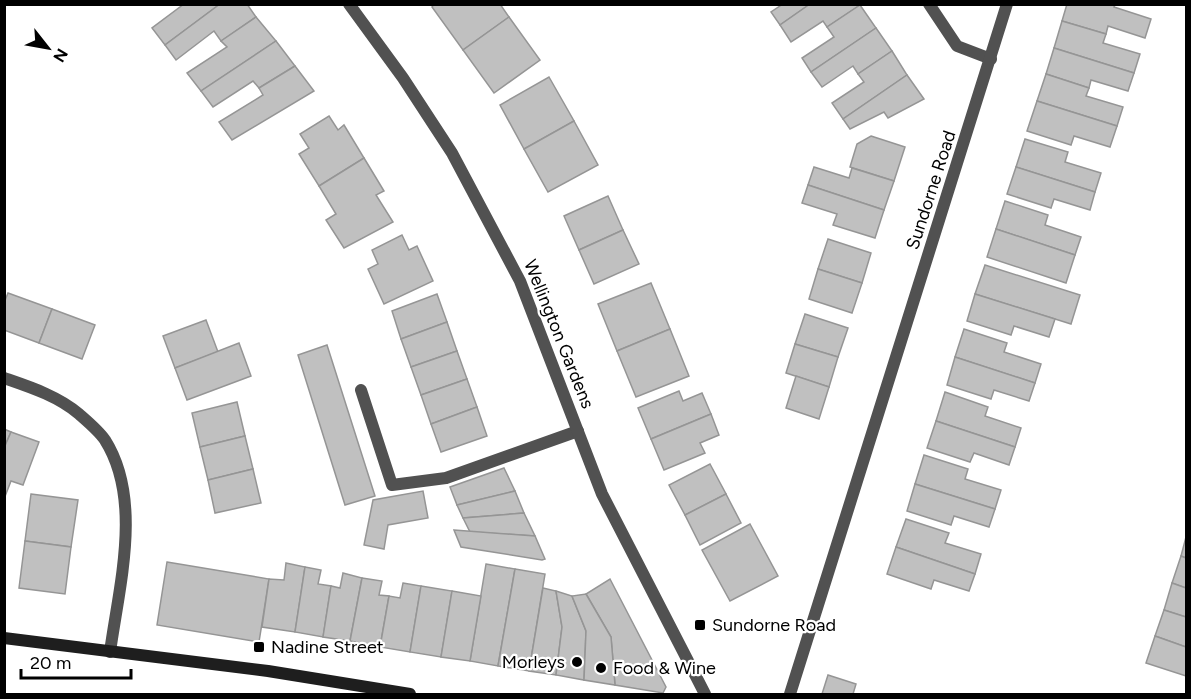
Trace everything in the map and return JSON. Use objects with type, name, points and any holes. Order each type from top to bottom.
[{"type":"street","name":"Wellington Gardens","points":[[349,4],[403,78],[452,153],[520,281],[602,495],[705,694]]},
{"type":"street","points":[[929,4],[957,46],[991,59]]},
{"type":"street","name":"Sundorne Road","points":[[790,694],[1007,4]]},
{"type":"street","points":[[4,378],[42,392],[77,412],[105,439],[121,474],[126,513],[125,542],[110,652]]},
{"type":"street","points":[[361,390],[392,485],[446,478],[578,431]]},
{"type":"street","points":[[4,638],[268,671],[410,694]]},
{"type":"building","points":[[184,4],[220,4],[165,45],[152,28]]},
{"type":"building","points":[[220,4],[247,4],[256,17],[221,41],[214,31],[176,60],[165,45]]},
{"type":"building","points":[[434,4],[500,4],[509,17],[463,50],[432,7]]},
{"type":"building","points":[[783,4],[810,4],[780,25],[771,12]]},
{"type":"building","points":[[810,4],[860,5],[827,27],[823,21],[791,42],[780,25]]},
{"type":"building","points":[[1067,4],[1115,4],[1114,7],[1151,19],[1145,38],[1108,26],[1106,34],[1062,21]]},
{"type":"building","points":[[860,5],[876,28],[811,72],[802,58],[834,37],[827,27]]},
{"type":"building","points":[[256,17],[276,41],[201,91],[187,73],[227,47],[221,41]]},
{"type":"building","points":[[509,17],[540,60],[494,93],[463,50]]},
{"type":"building","points":[[1062,21],[1106,34],[1103,43],[1140,54],[1134,73],[1054,48]]},
{"type":"building","points":[[876,28],[892,51],[858,74],[853,66],[822,87],[811,72]]},
{"type":"building","points":[[276,41],[295,66],[259,88],[253,81],[213,107],[201,91]]},
{"type":"building","points":[[1054,48],[1134,73],[1128,91],[1091,80],[1089,88],[1046,74]]},
{"type":"building","points":[[892,51],[907,75],[843,119],[832,103],[864,82],[858,74]]},
{"type":"building","points":[[295,66],[314,91],[232,140],[219,122],[263,95],[259,88]]},
{"type":"building","points":[[1046,74],[1089,88],[1086,96],[1123,107],[1117,126],[1037,101]]},
{"type":"building","points":[[907,75],[924,99],[888,118],[884,112],[850,129],[843,119]]},
{"type":"building","points":[[549,77],[574,121],[524,149],[500,105]]},
{"type":"building","points":[[1037,101],[1117,126],[1110,147],[1074,136],[1071,145],[1027,131]]},
{"type":"building","points":[[329,116],[338,130],[344,125],[364,158],[319,186],[299,154],[309,148],[300,134]]},
{"type":"building","points":[[574,121],[598,165],[548,192],[524,149]]},
{"type":"building","points":[[871,136],[905,147],[894,181],[850,167],[857,144]]},
{"type":"building","points":[[1025,139],[1068,152],[1065,162],[1101,173],[1095,192],[1016,167]]},
{"type":"building","points":[[364,158],[384,191],[376,195],[393,222],[344,248],[326,220],[336,214],[319,186]]},
{"type":"building","points":[[814,167],[849,178],[852,168],[894,181],[884,210],[808,185]]},
{"type":"building","points":[[1016,167],[1095,192],[1090,210],[1054,199],[1051,208],[1007,194]]},
{"type":"building","points":[[808,185],[884,210],[875,238],[833,225],[837,214],[802,203]]},
{"type":"building","points":[[608,196],[623,230],[579,250],[564,216]]},
{"type":"building","points":[[1005,201],[1048,215],[1045,225],[1081,237],[1075,255],[996,229]]},
{"type":"building","points":[[996,229],[1075,255],[1066,283],[987,257]]},
{"type":"building","points":[[623,230],[639,264],[594,284],[579,250]]},
{"type":"building","points":[[402,235],[409,250],[417,246],[433,281],[384,304],[368,269],[378,264],[372,250]]},
{"type":"building","points":[[828,239],[871,253],[862,283],[818,269]]},
{"type":"building","points":[[985,265],[1080,295],[1071,324],[975,294]]},
{"type":"building","points":[[818,269],[862,283],[852,313],[809,299]]},
{"type":"building","points":[[651,283],[670,329],[617,351],[598,304]]},
{"type":"building","points":[[8,293],[52,309],[39,343],[4,330],[4,303]]},
{"type":"building","points":[[437,294],[447,322],[401,339],[392,311]]},
{"type":"building","points":[[975,294],[1055,319],[1049,337],[1014,326],[1011,335],[967,321]]},
{"type":"building","points":[[52,309],[95,325],[82,359],[39,343]]},
{"type":"building","points":[[805,314],[848,328],[838,357],[795,344]]},
{"type":"building","points":[[206,320],[218,352],[175,368],[163,336]]},
{"type":"building","points":[[447,322],[457,351],[411,367],[401,339]]},
{"type":"building","points":[[670,329],[689,376],[636,397],[617,351]]},
{"type":"building","points":[[964,329],[1007,343],[1004,352],[1041,364],[1035,383],[955,357]]},
{"type":"building","points":[[239,343],[251,376],[187,400],[175,368]]},
{"type":"building","points":[[795,344],[838,357],[829,387],[786,373]]},
{"type":"building","points":[[327,345],[375,496],[345,505],[298,355]]},
{"type":"building","points":[[457,351],[467,379],[421,395],[411,367]]},
{"type":"building","points":[[955,357],[1035,383],[1029,401],[994,390],[991,399],[947,385]]},
{"type":"building","points":[[796,376],[829,387],[819,419],[786,408]]},
{"type":"building","points":[[467,379],[477,407],[431,424],[421,395]]},
{"type":"building","points":[[679,391],[683,401],[702,393],[711,414],[651,439],[638,408]]},
{"type":"building","points":[[945,392],[988,407],[985,416],[1021,428],[1015,447],[936,421]]},
{"type":"building","points":[[237,402],[245,436],[200,447],[192,413]]},
{"type":"building","points":[[477,407],[487,436],[441,452],[431,424]]},
{"type":"building","points":[[711,414],[719,435],[700,443],[705,453],[664,470],[651,439]]},
{"type":"building","points":[[936,421],[1015,447],[1009,465],[974,453],[970,462],[927,448]]},
{"type":"building","points":[[4,429],[11,432],[4,448]]},
{"type":"building","points":[[11,432],[39,442],[23,485],[11,481],[4,499],[4,448]]},
{"type":"building","points":[[245,436],[253,469],[208,480],[200,447]]},
{"type":"building","points":[[924,455],[968,469],[965,479],[1001,490],[995,509],[915,484]]},
{"type":"building","points":[[710,464],[726,494],[685,515],[669,485]]},
{"type":"building","points":[[504,468],[515,491],[457,505],[450,487]]},
{"type":"building","points":[[253,469],[261,503],[215,513],[208,480]]},
{"type":"building","points":[[915,484],[995,509],[989,527],[954,516],[951,525],[907,511]]},
{"type":"building","points":[[423,491],[428,518],[388,525],[384,549],[364,545],[373,500]]},
{"type":"building","points":[[515,491],[524,513],[463,518],[457,505]]},
{"type":"building","points":[[31,494],[78,500],[71,547],[25,541]]},
{"type":"building","points":[[726,494],[741,523],[700,545],[685,515]]},
{"type":"building","points":[[524,513],[535,536],[470,532],[463,518]]},
{"type":"building","points":[[906,519],[949,533],[945,543],[981,554],[975,574],[896,547]]},
{"type":"building","points":[[750,524],[778,576],[730,601],[702,550]]},
{"type":"building","points":[[454,530],[535,536],[545,559],[461,547]]},
{"type":"building","points":[[1186,537],[1186,558],[1181,556]]},
{"type":"building","points":[[25,541],[71,547],[65,594],[19,588]]},
{"type":"building","points":[[896,547],[975,574],[969,591],[934,580],[931,589],[887,574]]},
{"type":"building","points":[[1181,556],[1186,558],[1186,588],[1172,583]]},
{"type":"building","points":[[167,562],[269,579],[259,642],[157,625]]},
{"type":"building","points":[[286,563],[305,567],[295,632],[262,627],[269,579],[284,580]]},
{"type":"building","points":[[486,564],[515,569],[498,666],[470,661]]},
{"type":"building","points":[[305,567],[321,570],[318,584],[331,586],[323,637],[295,632]]},
{"type":"building","points":[[515,569],[545,574],[529,671],[498,666]]},
{"type":"building","points":[[343,573],[362,578],[350,641],[323,637],[331,586],[340,588]]},
{"type":"building","points":[[362,578],[382,581],[379,595],[389,596],[380,647],[350,641]]},
{"type":"building","points":[[610,579],[666,687],[663,693],[615,685],[611,637],[586,594]]},
{"type":"building","points":[[403,583],[421,586],[410,652],[380,647],[389,596],[400,598]]},
{"type":"building","points":[[1172,583],[1186,588],[1186,617],[1164,610]]},
{"type":"building","points":[[421,586],[452,591],[441,657],[410,652]]},
{"type":"building","points":[[543,588],[556,591],[562,627],[556,675],[529,671]]},
{"type":"building","points":[[452,591],[481,596],[470,661],[441,657]]},
{"type":"building","points":[[556,591],[572,596],[586,631],[584,680],[556,675],[562,627]]},
{"type":"building","points":[[586,594],[611,637],[615,685],[584,680],[586,631],[572,596]]},
{"type":"building","points":[[1164,610],[1186,617],[1186,647],[1155,636]]},
{"type":"building","points":[[1155,636],[1186,647],[1186,676],[1146,663]]},
{"type":"building","points":[[828,675],[856,684],[853,694],[822,694]]},
{"type":"place","name":"Sundorne Road","points":[[700,625]]},
{"type":"place","name":"Nadine Street","points":[[259,647]]},
{"type":"place","name":"Morleys","points":[[577,662]]},
{"type":"place","name":"Food & Wine","points":[[601,668]]}]
